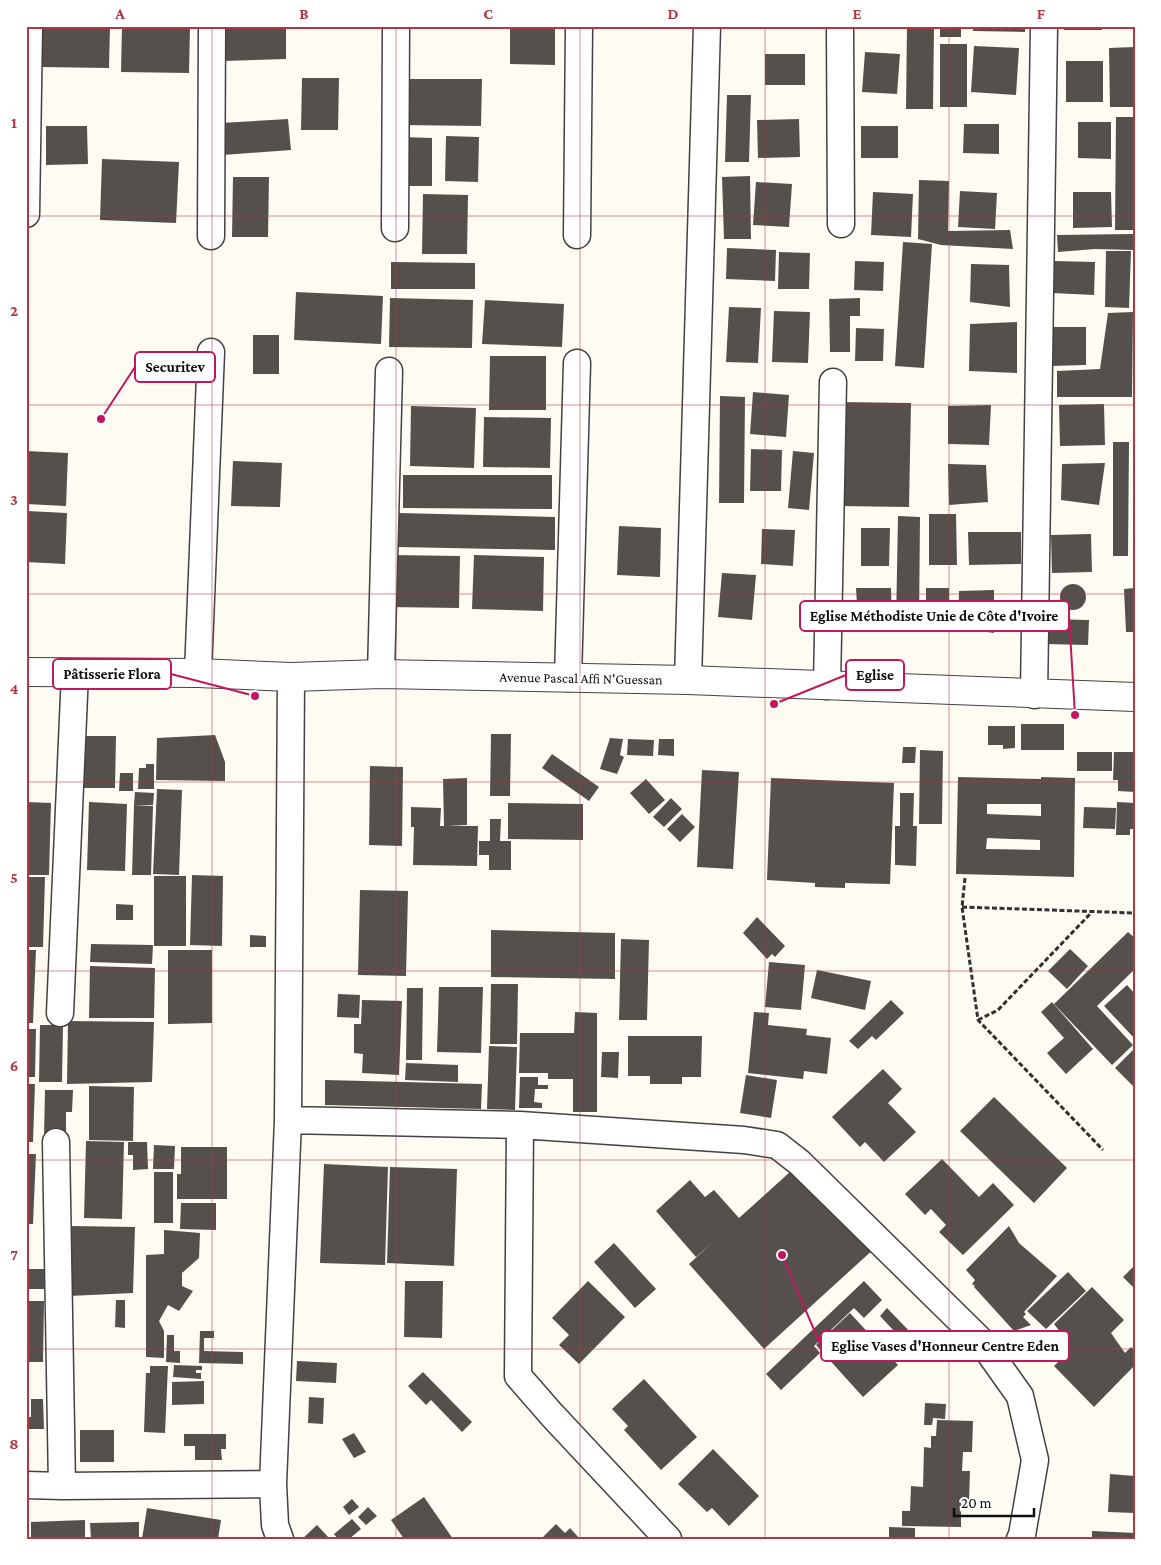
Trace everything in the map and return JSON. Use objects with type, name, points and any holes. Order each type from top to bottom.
[{"type":"street","points":[[26,214],[29,26]]},
{"type":"street","points":[[211,236],[212,26]]},
{"type":"street","points":[[395,228],[396,26]]},
{"type":"street","points":[[577,235],[579,26]]},
{"type":"street","points":[[688,680],[707,26]]},
{"type":"street","points":[[840,26],[841,224]]},
{"type":"street","points":[[1034,695],[1044,26]]},
{"type":"street","points":[[198,673],[211,352]]},
{"type":"street","points":[[568,678],[577,364]]},
{"type":"street","points":[[381,674],[389,371]]},
{"type":"street","points":[[828,686],[833,382]]},
{"type":"street","name":"Avenue Pascal Affi N'Guessan","points":[[26,672],[198,673],[291,677],[381,674],[688,680],[1135,698]]},
{"type":"street","points":[[60,1013],[75,673]]},
{"type":"street","points":[[280,1539],[275,1525],[273,1484],[288,1120],[291,677]]},
{"type":"street","points":[[288,1120],[520,1125],[744,1140],[777,1145],[800,1163],[980,1341],[1020,1396],[1035,1460],[1020,1539]]},
{"type":"street","points":[[520,1125],[518,1376],[668,1539]]},
{"type":"street","points":[[56,1142],[62,1486]]},
{"type":"street","points":[[26,1485],[273,1484]]},
{"type":"path","points":[[965,878],[962,907],[978,1020],[1103,1150]]},
{"type":"path","points":[[962,907],[1135,913]]},
{"type":"path","points":[[978,1020],[998,1010],[1091,912]]},
{"type":"building","points":[[41,26],[110,26],[109,68],[40,67]]},
{"type":"building","points":[[122,26],[190,26],[189,73],[121,72]]},
{"type":"building","points":[[223,26],[286,26],[286,59],[223,61]]},
{"type":"building","points":[[510,26],[555,26],[555,65],[510,64]]},
{"type":"building","points":[[907,26],[934,26],[933,109],[906,109]]},
{"type":"building","points":[[940,26],[961,26],[961,37],[940,37]]},
{"type":"building","points":[[973,26],[1025,26],[1025,32],[973,31]]},
{"type":"building","points":[[1064,26],[1102,26],[1102,30],[1064,30]]},
{"type":"building","points":[[940,44],[967,44],[967,107],[940,107]]},
{"type":"building","points":[[974,46],[1019,48],[1016,95],[971,92]]},
{"type":"building","points":[[1135,47],[1135,107],[1110,107],[1109,48]]},
{"type":"building","points":[[865,52],[900,54],[897,94],[862,92]]},
{"type":"building","points":[[765,54],[805,54],[805,85],[765,85]]},
{"type":"building","points":[[1066,61],[1103,61],[1103,102],[1066,102]]},
{"type":"building","points":[[302,78],[339,78],[338,130],[301,130]]},
{"type":"building","points":[[401,79],[482,79],[481,126],[401,125]]},
{"type":"building","points":[[727,95],[751,95],[749,162],[725,162]]},
{"type":"building","points":[[1116,117],[1135,117],[1135,230],[1115,230]]},
{"type":"building","points":[[288,119],[291,150],[223,155],[221,123]]},
{"type":"building","points":[[799,119],[800,157],[758,158],[757,120]]},
{"type":"building","points":[[1078,122],[1111,122],[1111,159],[1078,158]]},
{"type":"building","points":[[964,124],[999,124],[999,154],[963,153]]},
{"type":"building","points":[[46,126],[87,126],[88,164],[46,165]]},
{"type":"building","points":[[861,126],[898,126],[898,158],[861,158]]},
{"type":"building","points":[[446,136],[479,137],[478,182],[445,181]]},
{"type":"building","points":[[403,137],[432,138],[432,186],[402,186]]},
{"type":"building","points":[[102,159],[179,162],[176,223],[100,220]]},
{"type":"building","points":[[750,176],[751,239],[724,239],[722,177]]},
{"type":"building","points":[[233,177],[269,177],[268,237],[232,237]]},
{"type":"building","points":[[919,180],[949,181],[948,231],[1010,230],[1013,249],[941,245],[918,239]]},
{"type":"building","points":[[756,182],[792,184],[789,227],[753,225]]},
{"type":"building","points":[[960,191],[997,193],[995,229],[958,227]]},
{"type":"building","points":[[873,192],[913,194],[911,237],[871,235]]},
{"type":"building","points":[[1073,192],[1111,192],[1112,227],[1073,228]]},
{"type":"building","points":[[423,194],[468,195],[467,254],[422,254]]},
{"type":"building","points":[[1133,234],[1133,250],[1095,249],[1058,252],[1057,235]]},
{"type":"building","points":[[903,242],[932,244],[924,368],[895,366]]},
{"type":"building","points":[[727,248],[776,250],[775,281],[726,279]]},
{"type":"building","points":[[1106,251],[1131,251],[1129,308],[1105,307]]},
{"type":"building","points":[[779,252],[810,253],[809,289],[778,289]]},
{"type":"building","points":[[855,261],[884,262],[883,291],[854,290]]},
{"type":"building","points":[[1053,261],[1095,262],[1094,295],[1052,293]]},
{"type":"building","points":[[391,262],[475,263],[475,289],[391,289]]},
{"type":"building","points":[[971,264],[1009,265],[1010,307],[970,302]]},
{"type":"building","points":[[296,292],[383,296],[381,344],[294,340]]},
{"type":"building","points":[[390,298],[473,300],[472,348],[389,347]]},
{"type":"building","points":[[860,298],[860,316],[850,316],[850,352],[830,352],[829,299]]},
{"type":"building","points":[[485,300],[564,304],[562,347],[482,344]]},
{"type":"building","points":[[729,307],[761,308],[758,363],[726,362]]},
{"type":"building","points":[[774,311],[810,312],[808,363],[772,362]]},
{"type":"building","points":[[1133,312],[1132,397],[1057,397],[1057,371],[1100,369],[1108,313]]},
{"type":"building","points":[[1017,322],[1017,373],[969,371],[970,324]]},
{"type":"building","points":[[1051,327],[1086,327],[1086,365],[1051,366]]},
{"type":"building","points":[[856,328],[884,329],[883,361],[855,361]]},
{"type":"building","points":[[253,335],[279,335],[279,374],[253,374]]},
{"type":"building","points":[[490,356],[546,356],[546,410],[489,410]]},
{"type":"building","points":[[753,392],[789,395],[786,437],[750,434]]},
{"type":"building","points":[[720,396],[745,397],[744,503],[719,503]]},
{"type":"building","points":[[838,402],[911,403],[909,507],[837,506]]},
{"type":"building","points":[[1104,404],[1105,445],[1060,446],[1059,405]]},
{"type":"building","points":[[991,405],[989,445],[948,444],[948,406]]},
{"type":"building","points":[[411,406],[476,408],[474,468],[410,466]]},
{"type":"building","points":[[484,417],[551,418],[550,468],[483,467]]},
{"type":"building","points":[[1113,442],[1129,442],[1128,556],[1113,556]]},
{"type":"building","points":[[751,449],[782,450],[781,491],[750,491]]},
{"type":"building","points":[[26,451],[68,453],[66,506],[26,504]]},
{"type":"building","points":[[793,451],[814,453],[809,510],[788,508]]},
{"type":"building","points":[[233,461],[282,463],[280,507],[231,506]]},
{"type":"building","points":[[1105,463],[1099,505],[1061,500],[1062,464]]},
{"type":"building","points":[[948,464],[986,465],[988,502],[949,505]]},
{"type":"building","points":[[403,475],[552,475],[552,509],[403,508]]},
{"type":"building","points":[[27,511],[67,513],[65,564],[26,562]]},
{"type":"building","points":[[399,513],[555,517],[555,550],[398,547]]},
{"type":"building","points":[[929,514],[956,514],[957,565],[929,565]]},
{"type":"building","points":[[898,516],[920,517],[919,624],[896,623]]},
{"type":"building","points":[[619,526],[661,528],[660,577],[617,575]]},
{"type":"building","points":[[861,528],[890,528],[889,566],[861,566]]},
{"type":"building","points":[[762,529],[795,530],[793,566],[761,564]]},
{"type":"building","points":[[968,532],[1021,532],[1021,564],[969,565]]},
{"type":"building","points":[[1091,534],[1092,572],[1052,573],[1051,535]]},
{"type":"building","points":[[390,555],[460,556],[459,608],[389,607]]},
{"type":"building","points":[[474,555],[544,557],[543,611],[472,609]]},
{"type":"building","points":[[722,573],[756,575],[752,620],[718,617]]},
{"type":"building","points":[[1073,584],[1082,588],[1086,597],[1082,606],[1073,610],[1064,606],[1060,597],[1064,588]]},
{"type":"building","points":[[856,588],[891,588],[892,621],[858,621]]},
{"type":"building","points":[[926,588],[949,588],[949,626],[926,626]]},
{"type":"building","points":[[1135,588],[1135,632],[1126,632],[1124,589]]},
{"type":"building","points":[[994,590],[994,633],[958,628],[959,591]]},
{"type":"building","points":[[1045,619],[1089,620],[1088,645],[1045,644]]},
{"type":"building","points":[[1021,724],[1064,724],[1064,750],[1021,750]]},
{"type":"building","points":[[988,726],[1015,726],[1015,748],[1003,749],[1003,745],[988,745]]},
{"type":"building","points":[[491,734],[511,734],[510,796],[490,796]]},
{"type":"building","points":[[215,735],[225,762],[225,781],[156,780],[157,738]]},
{"type":"building","points":[[80,736],[116,736],[115,788],[80,788]]},
{"type":"building","points":[[610,738],[623,739],[620,755],[624,757],[617,774],[600,769]]},
{"type":"building","points":[[628,739],[654,740],[653,756],[627,755]]},
{"type":"building","points":[[659,739],[674,739],[674,756],[658,755]]},
{"type":"building","points":[[903,747],[916,747],[915,763],[902,763]]},
{"type":"building","points":[[920,750],[943,751],[942,824],[919,824]]},
{"type":"building","points":[[1077,752],[1112,752],[1112,771],[1077,771]]},
{"type":"building","points":[[1114,752],[1135,752],[1135,792],[1118,791],[1118,780],[1113,780]]},
{"type":"building","points":[[552,754],[599,787],[589,801],[542,768]]},
{"type":"building","points":[[146,764],[154,764],[154,789],[138,789],[139,768],[146,768]]},
{"type":"building","points":[[370,766],[403,767],[402,846],[369,845]]},
{"type":"building","points":[[702,770],[739,772],[733,869],[697,867]]},
{"type":"building","points":[[120,773],[133,773],[133,791],[119,791]]},
{"type":"building","points":[[958,777],[1075,778],[1074,877],[956,874]],"holes":[[[987,804],[1041,804],[1041,816],[987,814]],[[987,838],[1040,840],[1040,850],[986,849]]]},
{"type":"building","points":[[467,778],[467,825],[447,826],[478,826],[477,866],[413,865],[414,827],[411,827],[411,807],[441,808],[440,826],[444,826],[443,779]]},
{"type":"building","points":[[771,778],[894,783],[890,884],[845,883],[845,888],[815,887],[815,883],[767,880]]},
{"type":"building","points":[[646,779],[665,800],[649,814],[630,793]]},
{"type":"building","points":[[157,789],[182,790],[179,875],[153,874]]},
{"type":"building","points":[[135,792],[154,793],[153,805],[134,805]]},
{"type":"building","points":[[900,793],[914,793],[913,826],[917,826],[916,866],[895,865],[895,826],[900,826]]},
{"type":"building","points":[[671,798],[682,809],[664,827],[653,817]]},
{"type":"building","points":[[26,802],[51,803],[49,875],[26,875]]},
{"type":"building","points":[[89,802],[127,804],[125,871],[87,870]]},
{"type":"building","points":[[1117,802],[1135,803],[1135,829],[1130,829],[1130,835],[1116,835]]},
{"type":"building","points":[[508,803],[583,804],[583,840],[508,839]]},
{"type":"building","points":[[134,805],[153,806],[151,875],[132,875]]},
{"type":"building","points":[[1084,807],[1116,808],[1115,829],[1083,828]]},
{"type":"building","points":[[682,814],[695,827],[680,842],[667,829]]},
{"type":"building","points":[[490,819],[501,819],[500,841],[511,841],[511,870],[489,870],[489,855],[479,855],[479,841],[490,841]]},
{"type":"building","points":[[192,875],[223,876],[222,946],[190,945]]},
{"type":"building","points":[[154,876],[186,876],[186,946],[154,946]]},
{"type":"building","points":[[26,877],[45,877],[43,947],[26,947]]},
{"type":"building","points":[[360,890],[408,891],[406,976],[358,975]]},
{"type":"building","points":[[116,904],[133,905],[133,920],[116,920]]},
{"type":"building","points":[[757,917],[785,946],[775,957],[772,954],[767,959],[743,933]]},
{"type":"building","points":[[491,930],[615,933],[615,979],[491,977]]},
{"type":"building","points":[[1128,932],[1135,938],[1135,969],[1097,1006],[1133,1045],[1112,1065],[1054,1004]]},
{"type":"building","points":[[250,935],[266,936],[266,947],[250,947]]},
{"type":"building","points":[[621,939],[649,940],[647,1020],[619,1020]]},
{"type":"building","points":[[91,944],[153,945],[152,964],[90,962]]},
{"type":"building","points":[[1070,949],[1088,966],[1067,989],[1048,971]]},
{"type":"building","points":[[26,950],[36,950],[33,1023],[26,1023]]},
{"type":"building","points":[[168,950],[212,950],[212,1023],[168,1024]]},
{"type":"building","points":[[769,962],[805,965],[801,1010],[765,1007]]},
{"type":"building","points":[[90,966],[155,968],[154,1018],[89,1018]]},
{"type":"building","points":[[817,970],[871,981],[865,1010],[811,998]]},
{"type":"building","points":[[491,984],[518,984],[517,1044],[490,1044]]},
{"type":"building","points":[[1127,985],[1135,994],[1135,1039],[1104,1006]]},
{"type":"building","points":[[439,987],[483,987],[481,1053],[437,1052]]},
{"type":"building","points":[[407,988],[423,988],[422,1060],[406,1060]]},
{"type":"building","points":[[338,994],[360,995],[359,1018],[337,1017]]},
{"type":"building","points":[[362,1000],[402,1001],[399,1075],[362,1073],[363,1054],[354,1053],[354,1024],[361,1024]]},
{"type":"building","points":[[891,1000],[904,1013],[876,1040],[872,1036],[858,1049],[849,1041]]},
{"type":"building","points":[[1052,1002],[1093,1049],[1066,1074],[1047,1053],[1064,1038],[1041,1012]]},
{"type":"building","points":[[575,1012],[597,1013],[597,1112],[573,1112],[573,1079],[548,1079],[548,1073],[519,1073],[520,1033],[574,1033]]},
{"type":"building","points":[[754,1012],[769,1013],[768,1025],[807,1029],[806,1035],[831,1038],[827,1074],[804,1071],[803,1079],[748,1073]]},
{"type":"building","points":[[68,1021],[154,1022],[152,1082],[67,1084]]},
{"type":"building","points":[[40,1025],[63,1025],[62,1082],[39,1082]]},
{"type":"building","points":[[26,1029],[36,1029],[35,1077],[26,1077]]},
{"type":"building","points":[[628,1036],[702,1036],[701,1077],[682,1077],[682,1084],[650,1084],[650,1076],[628,1076]]},
{"type":"building","points":[[489,1046],[517,1047],[515,1110],[487,1109]]},
{"type":"building","points":[[1135,1048],[1135,1088],[1115,1068]]},
{"type":"building","points":[[602,1052],[619,1052],[618,1078],[601,1077]]},
{"type":"building","points":[[406,1063],[458,1065],[458,1082],[405,1080]]},
{"type":"building","points":[[883,1069],[902,1089],[888,1103],[916,1132],[884,1162],[865,1142],[860,1147],[832,1117]]},
{"type":"building","points":[[746,1075],[777,1080],[771,1118],[740,1113]]},
{"type":"building","points":[[520,1077],[538,1077],[538,1085],[548,1085],[548,1089],[535,1089],[534,1102],[542,1103],[542,1108],[519,1108]]},
{"type":"building","points":[[325,1080],[482,1084],[481,1109],[325,1105]]},
{"type":"building","points":[[26,1084],[35,1084],[33,1142],[26,1142]]},
{"type":"building","points":[[89,1086],[134,1087],[133,1141],[89,1140]]},
{"type":"building","points":[[45,1090],[73,1090],[72,1112],[66,1112],[66,1137],[44,1136]]},
{"type":"building","points":[[994,1097],[1067,1168],[1034,1203],[960,1131]]},
{"type":"building","points":[[86,1141],[124,1142],[122,1219],[84,1218]]},
{"type":"building","points":[[128,1142],[147,1142],[148,1169],[133,1170],[133,1155],[128,1155]]},
{"type":"building","points":[[154,1145],[175,1146],[174,1169],[153,1169]]},
{"type":"building","points":[[181,1147],[227,1147],[227,1199],[177,1199],[177,1174],[181,1174]]},
{"type":"building","points":[[26,1154],[36,1154],[33,1224],[26,1224]]},
{"type":"building","points":[[942,1159],[979,1197],[993,1183],[1014,1205],[963,1255],[939,1232],[946,1225],[931,1209],[925,1215],[905,1194]]},
{"type":"building","points":[[800,1163],[876,1247],[764,1349],[689,1264],[714,1241],[696,1257],[656,1211],[690,1180],[705,1197],[714,1190],[739,1218]]},
{"type":"building","points":[[324,1164],[388,1167],[385,1265],[320,1263]]},
{"type":"building","points":[[390,1167],[457,1169],[454,1266],[387,1263]]},
{"type":"building","points":[[154,1172],[173,1172],[173,1223],[154,1223]]},
{"type":"building","points":[[181,1203],[216,1203],[216,1230],[180,1229]]},
{"type":"building","points":[[71,1226],[135,1227],[133,1293],[69,1296]]},
{"type":"building","points":[[1009,1226],[1019,1243],[1057,1276],[1024,1312],[1026,1314],[1023,1317],[1031,1325],[1014,1331],[974,1287],[972,1284],[975,1280],[966,1270]]},
{"type":"building","points":[[164,1230],[200,1233],[199,1258],[182,1273],[182,1286],[193,1291],[179,1311],[168,1305],[159,1321],[164,1331],[164,1358],[146,1357],[146,1255],[164,1254]]},
{"type":"building","points":[[614,1243],[656,1289],[635,1308],[594,1262]]},
{"type":"building","points":[[1135,1265],[1135,1289],[1123,1277]]},
{"type":"building","points":[[26,1269],[45,1269],[45,1289],[26,1289]]},
{"type":"building","points":[[1068,1272],[1086,1291],[1046,1329],[1027,1311]]},
{"type":"building","points":[[405,1281],[443,1281],[442,1338],[404,1337]]},
{"type":"building","points":[[588,1281],[625,1317],[579,1364],[559,1345],[569,1335],[552,1318]]},
{"type":"building","points":[[864,1281],[882,1300],[864,1318],[854,1308],[814,1346],[820,1353],[781,1390],[766,1374]]},
{"type":"building","points":[[1092,1287],[1124,1320],[1111,1333],[1125,1353],[1131,1347],[1135,1351],[1135,1365],[1094,1407],[1054,1366],[1065,1355],[1056,1344],[1064,1337],[1054,1324]]},
{"type":"building","points":[[116,1300],[125,1300],[125,1328],[115,1327]]},
{"type":"building","points":[[26,1301],[44,1301],[43,1362],[26,1362]]},
{"type":"building","points":[[887,1308],[914,1336],[909,1341],[913,1345],[910,1348],[880,1316]]},
{"type":"building","points":[[850,1313],[898,1365],[863,1397],[816,1345]]},
{"type":"building","points":[[200,1331],[214,1331],[214,1338],[204,1338],[204,1351],[243,1352],[243,1364],[199,1363]]},
{"type":"building","points":[[167,1335],[174,1335],[174,1351],[180,1351],[180,1363],[166,1362]]},
{"type":"building","points":[[297,1361],[337,1363],[336,1383],[296,1381]]},
{"type":"building","points":[[174,1365],[202,1366],[202,1370],[196,1370],[196,1373],[201,1373],[201,1379],[173,1377]]},
{"type":"building","points":[[150,1366],[168,1366],[165,1433],[144,1432],[146,1373],[150,1373]]},
{"type":"building","points":[[423,1372],[472,1422],[462,1432],[431,1400],[426,1405],[408,1386]]},
{"type":"building","points":[[644,1379],[697,1437],[661,1470],[624,1430],[628,1426],[612,1409]]},
{"type":"building","points":[[204,1381],[204,1404],[172,1405],[172,1382]]},
{"type":"building","points":[[309,1397],[324,1398],[323,1424],[308,1423]]},
{"type":"building","points":[[31,1399],[43,1399],[44,1429],[26,1429],[26,1417],[31,1417]]},
{"type":"building","points":[[925,1403],[946,1404],[945,1419],[933,1418],[932,1425],[924,1425]]},
{"type":"building","points":[[937,1420],[973,1421],[972,1452],[963,1452],[962,1471],[970,1471],[969,1503],[961,1503],[961,1527],[902,1526],[902,1511],[910,1511],[911,1486],[923,1487],[924,1447],[931,1448],[931,1436],[936,1436]]},
{"type":"building","points":[[80,1430],[114,1430],[114,1462],[80,1462]]},
{"type":"building","points":[[354,1433],[366,1452],[354,1458],[342,1439]]},
{"type":"building","points":[[184,1434],[226,1434],[226,1449],[221,1449],[222,1460],[195,1460],[195,1446],[184,1446]]},
{"type":"building","points":[[713,1449],[759,1496],[729,1526],[712,1508],[707,1512],[678,1484]]},
{"type":"building","points":[[1110,1474],[1135,1476],[1135,1513],[1108,1512]]},
{"type":"building","points":[[424,1497],[453,1539],[404,1539],[391,1520]]},
{"type":"building","points":[[352,1499],[359,1507],[349,1515],[343,1507]]},
{"type":"building","points":[[368,1507],[377,1516],[366,1525],[358,1517]]},
{"type":"building","points":[[147,1508],[221,1520],[218,1539],[142,1539]]},
{"type":"building","points":[[352,1519],[361,1529],[349,1539],[338,1539],[334,1534]]},
{"type":"building","points":[[85,1520],[85,1539],[31,1539],[31,1522]]},
{"type":"building","points":[[139,1522],[139,1539],[91,1539],[90,1523]]},
{"type":"building","points":[[556,1524],[565,1533],[570,1528],[580,1539],[541,1539]]},
{"type":"building","points":[[317,1525],[330,1539],[302,1539]]},
{"type":"building","points":[[889,1527],[915,1528],[915,1539],[889,1539]]},
{"type":"building","points":[[1092,1531],[1135,1533],[1135,1539],[1092,1539]]},
{"type":"place","name":"Securitev","points":[[101,419]]},
{"type":"place","name":"Pâtisserie Flora","points":[[255,696]]},
{"type":"place","name":"Eglise","points":[[774,704]]},
{"type":"place","name":"Eglise Méthodiste Unie de Côte d'Ivoire","points":[[1075,715]]},
{"type":"place","name":"Eglise Vases d'Honneur Centre Eden","points":[[782,1255]]}]
